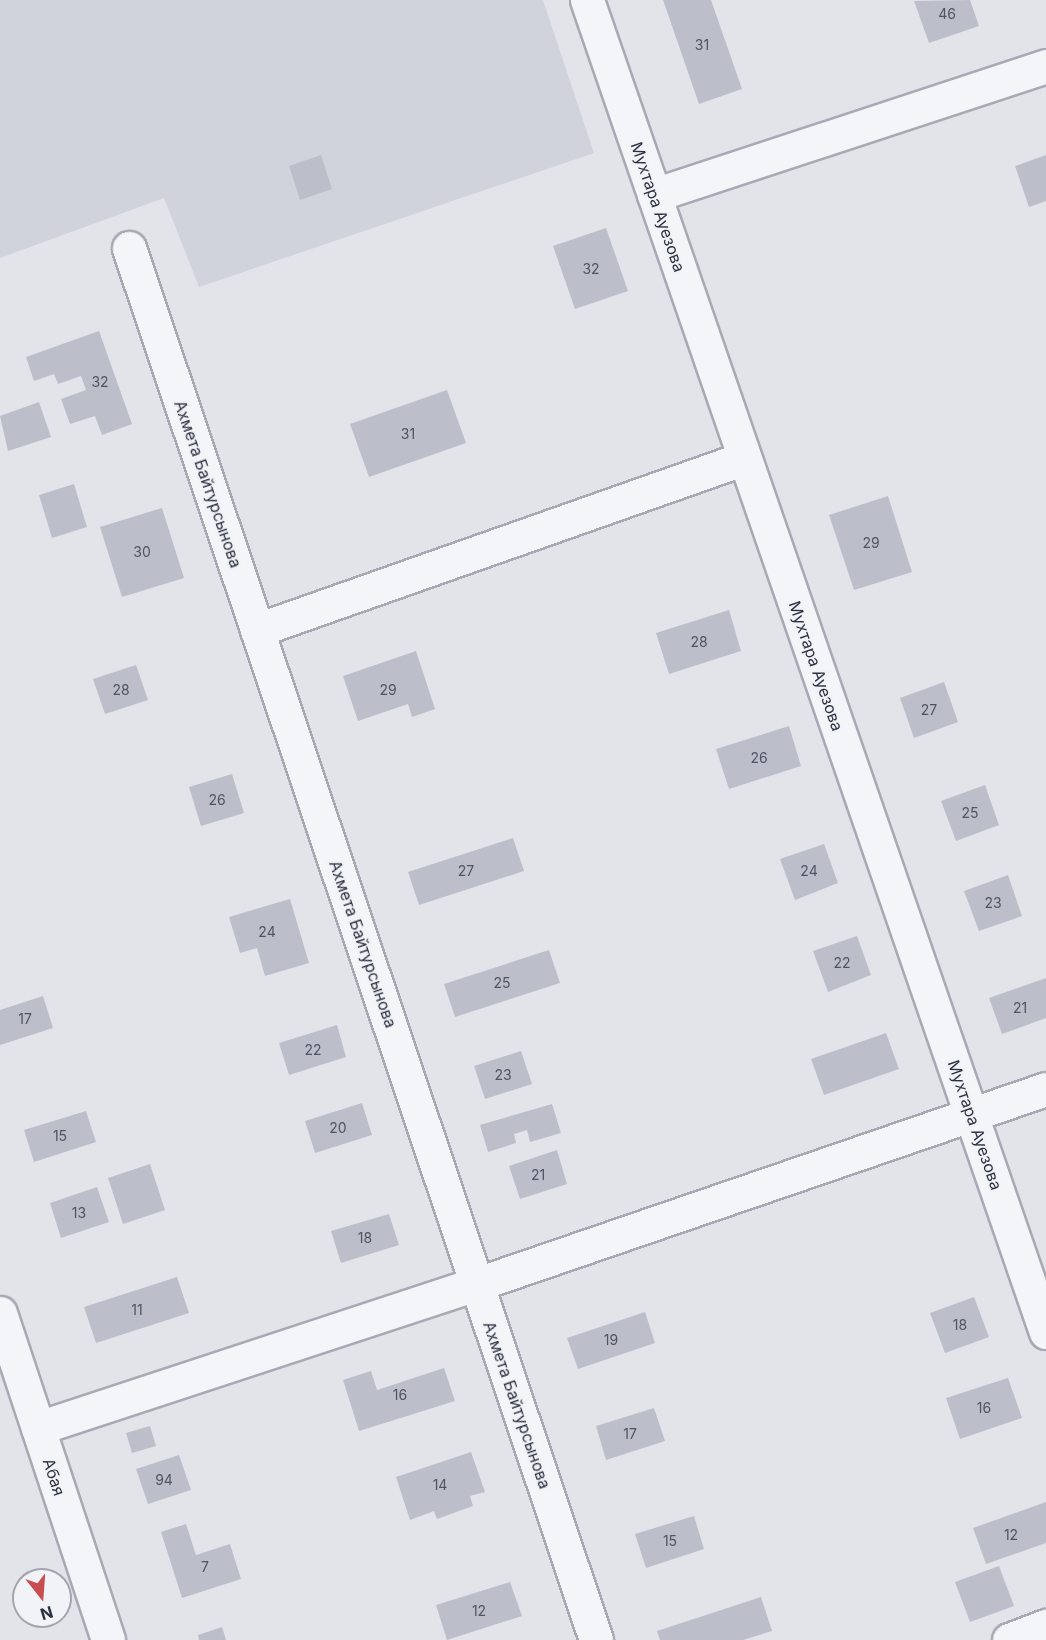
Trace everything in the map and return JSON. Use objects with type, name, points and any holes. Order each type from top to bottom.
[{"type":"street","name":"Мухтара Ауезова","points":[[587,0],[1046,1332]]},
{"type":"street","points":[[654,195],[1046,66]]},
{"type":"street","name":"Ахмета Байтурсынова","points":[[129,248],[596,1640]]},
{"type":"street","points":[[257,630],[745,458]]},
{"type":"street","points":[[38,1428],[477,1284],[1046,1089]]},
{"type":"street","name":"Абая","points":[[0,1313],[108,1640]]},
{"type":"street","points":[[1009,1640],[1046,1626]]},
{"type":"shaded area","points":[[0,0],[543,0],[594,153],[199,287],[164,198],[0,258]]},
{"type":"building","points":[[663,0],[711,0],[742,89],[699,104]]},
{"type":"building","points":[[970,0],[979,26],[929,43],[914,1]]},
{"type":"building","points":[[321,155],[332,189],[300,200],[289,166]]},
{"type":"building","points":[[1046,155],[1046,201],[1029,207],[1015,166]]},
{"type":"building","points":[[606,228],[628,291],[575,309],[553,246]]},
{"type":"building","points":[[99,331],[132,424],[102,435],[95,416],[70,424],[61,399],[86,390],[81,376],[58,384],[54,374],[34,381],[26,357]]},
{"type":"building","points":[[447,390],[466,443],[369,477],[350,424]]},
{"type":"building","points":[[39,402],[51,437],[8,451],[0,416]]},
{"type":"building","points":[[74,484],[87,527],[52,538],[39,495]]},
{"type":"building","points":[[888,496],[912,572],[854,590],[829,515]]},
{"type":"building","points":[[162,508],[184,578],[122,597],[100,527]]},
{"type":"building","points":[[729,610],[741,651],[669,674],[656,633]]},
{"type":"building","points":[[416,651],[435,709],[412,717],[408,704],[358,721],[343,676]]},
{"type":"building","points":[[136,665],[148,700],[105,714],[93,679]]},
{"type":"building","points":[[944,682],[958,722],[914,738],[900,698]]},
{"type":"building","points":[[789,726],[801,766],[729,789],[716,749]]},
{"type":"building","points":[[232,774],[244,813],[201,826],[189,787]]},
{"type":"building","points":[[985,785],[999,825],[956,841],[941,801]]},
{"type":"building","points":[[513,838],[524,871],[419,905],[408,872]]},
{"type":"building","points":[[824,844],[838,883],[795,900],[780,859]]},
{"type":"building","points":[[1008,875],[1022,916],[979,931],[964,891]]},
{"type":"building","points":[[290,899],[309,963],[265,976],[257,948],[240,953],[229,917]]},
{"type":"building","points":[[857,936],[871,975],[828,992],[813,951]]},
{"type":"building","points":[[549,950],[560,983],[455,1017],[444,984]]},
{"type":"building","points":[[1046,978],[1046,1018],[1002,1034],[989,998]]},
{"type":"building","points":[[43,996],[53,1028],[0,1045],[0,1010]]},
{"type":"building","points":[[337,1025],[346,1057],[289,1075],[279,1043]]},
{"type":"building","points":[[886,1033],[899,1069],[824,1095],[811,1059]]},
{"type":"building","points":[[521,1051],[532,1084],[485,1099],[474,1066]]},
{"type":"building","points":[[362,1103],[372,1135],[315,1153],[305,1121]]},
{"type":"building","points":[[552,1104],[561,1133],[530,1142],[527,1130],[514,1134],[516,1143],[488,1152],[480,1125]]},
{"type":"building","points":[[86,1111],[96,1142],[34,1162],[24,1130]]},
{"type":"building","points":[[557,1150],[567,1184],[520,1199],[509,1166]]},
{"type":"building","points":[[150,1164],[165,1210],[123,1224],[108,1178]]},
{"type":"building","points":[[97,1187],[109,1222],[61,1238],[50,1203]]},
{"type":"building","points":[[389,1214],[399,1245],[341,1263],[331,1231]]},
{"type":"building","points":[[177,1277],[189,1313],[96,1343],[84,1307]]},
{"type":"building","points":[[974,1297],[989,1337],[945,1353],[930,1313]]},
{"type":"building","points":[[645,1312],[655,1343],[578,1369],[567,1338]]},
{"type":"building","points":[[444,1368],[455,1401],[359,1431],[343,1380],[371,1371],[377,1390]]},
{"type":"building","points":[[1008,1378],[1022,1418],[960,1439],[946,1398]]},
{"type":"building","points":[[654,1408],[665,1441],[606,1460],[596,1426]]},
{"type":"building","points":[[150,1426],[156,1446],[132,1453],[126,1433]]},
{"type":"building","points":[[471,1452],[485,1492],[470,1496],[473,1506],[437,1519],[434,1511],[410,1520],[396,1477]]},
{"type":"building","points":[[179,1455],[191,1490],[148,1504],[136,1469]]},
{"type":"building","points":[[1046,1502],[1046,1543],[986,1564],[973,1528]]},
{"type":"building","points":[[694,1516],[704,1549],[646,1568],[635,1534]]},
{"type":"building","points":[[186,1524],[196,1555],[230,1544],[241,1579],[182,1598],[161,1532]]},
{"type":"building","points":[[999,1566],[1014,1606],[970,1622],[955,1582]]},
{"type":"building","points":[[510,1582],[522,1616],[447,1640],[436,1605]]},
{"type":"building","points":[[761,1597],[772,1631],[743,1640],[660,1640],[657,1631]]},
{"type":"building","points":[[222,1627],[226,1640],[199,1640],[198,1635]]}]
